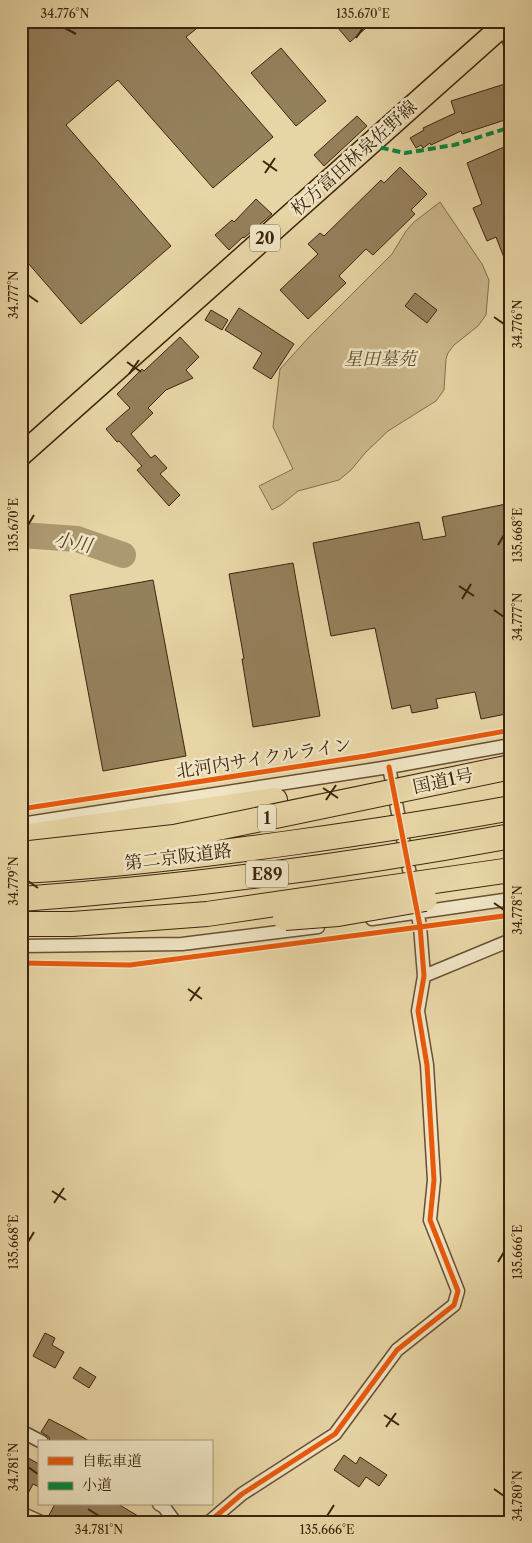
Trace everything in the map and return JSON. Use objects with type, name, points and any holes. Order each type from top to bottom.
[{"type":"highway","name":"国道1号","points":[[21,854],[174,837],[511,767]]},
{"type":"highway","points":[[21,837],[275,800],[485,790],[511,784]]},
{"type":"highway","name":"第二京阪道路","points":[[21,871],[91,867],[238,850],[425,824],[511,808]]},
{"type":"highway","name":"第二京阪道路","points":[[21,899],[241,877],[427,852],[511,836]]},
{"type":"highway","points":[[21,924],[72,924],[207,914],[511,870]]},
{"type":"highway","points":[[72,924],[132,931],[338,914],[511,884]]},
{"type":"main road","name":"枚方富田林泉佐野線","points":[[21,455],[505,24]]},
{"type":"street","points":[[21,824],[389,767],[511,745]]},
{"type":"street","points":[[209,1522],[242,1494],[335,1434],[397,1350],[454,1305],[458,1291],[430,1220],[434,1180],[427,1065],[418,1011],[424,976],[420,926],[389,767]]},
{"type":"street","points":[[21,946],[182,944],[417,914],[511,899]]},
{"type":"street","points":[[424,976],[511,940]]},
{"type":"street","points":[[21,1431],[38,1440]]},
{"type":"street","points":[[162,1506],[175,1522]]},
{"type":"street","points":[[21,1513],[42,1522]]},
{"type":"lane","points":[[505,24],[511,57]]},
{"type":"green space","name":"星田墓苑","points":[[440,202],[482,264],[489,280],[486,315],[478,326],[454,345],[448,353],[444,390],[436,401],[388,431],[339,480],[298,491],[272,510],[259,486],[293,469],[273,427],[280,369],[310,336],[392,254],[414,222]]},
{"type":"building","points":[[21,21],[206,21],[186,37],[273,137],[213,188],[118,80],[66,125],[171,246],[81,324],[21,255]]},
{"type":"building","points":[[332,21],[374,21],[350,42]]},
{"type":"building","points":[[281,48],[326,101],[296,126],[251,73]]},
{"type":"building","points":[[511,82],[511,118],[462,134],[461,131],[431,145],[430,143],[423,148],[421,145],[416,148],[410,138],[424,130],[423,128],[455,113],[451,101]]},
{"type":"building","points":[[357,116],[367,126],[324,166],[314,155]]},
{"type":"building","points":[[511,144],[510,273],[496,237],[487,241],[473,208],[482,204],[467,163]]},
{"type":"building","points":[[400,167],[427,194],[411,210],[415,214],[373,255],[366,249],[339,276],[346,283],[308,319],[280,290],[318,254],[308,244],[320,233],[324,236],[381,180],[384,183]]},
{"type":"building","points":[[256,199],[272,214],[229,250],[215,235],[232,220],[234,222]]},
{"type":"building","points":[[415,293],[437,310],[427,323],[405,306]]},
{"type":"building","points":[[239,308],[294,344],[271,379],[253,368],[262,353],[225,330]]},
{"type":"building","points":[[211,310],[228,320],[222,330],[205,320]]},
{"type":"building","points":[[180,337],[199,357],[186,370],[193,378],[166,390],[148,408],[153,413],[131,434],[151,458],[155,455],[167,468],[160,474],[180,495],[169,506],[137,470],[142,466],[106,429],[130,408],[117,394],[142,369],[144,371]]},
{"type":"building","points":[[511,503],[511,713],[481,719],[475,692],[436,699],[438,708],[412,713],[410,705],[392,709],[375,628],[331,636],[313,543],[419,522],[423,540],[446,536],[442,517]]},
{"type":"building","points":[[293,563],[320,716],[253,727],[242,659],[244,659],[229,574]]},
{"type":"building","points":[[153,580],[186,756],[103,771],[70,595]]},
{"type":"building","points":[[45,1333],[55,1338],[52,1345],[64,1352],[55,1368],[33,1356]]},
{"type":"building","points":[[80,1367],[96,1377],[89,1388],[73,1378]]},
{"type":"building","points":[[49,1419],[88,1440],[50,1440],[49,1437],[41,1432]]},
{"type":"building","points":[[21,1454],[38,1463],[38,1486],[33,1484],[22,1505]]},
{"type":"building","points":[[344,1455],[356,1464],[360,1457],[387,1475],[379,1486],[366,1477],[359,1487],[334,1470]]},
{"type":"building","points":[[54,1506],[121,1506],[148,1522],[49,1522],[48,1517]]},
{"type":"waterway","name":"小川","points":[[21,535],[77,539],[123,555]]},
{"type":"marked path","points":[[369,145],[405,153],[454,145],[511,127]]},
{"type":"cycle path","name":"北河内サイクルライン","points":[[21,809],[366,756],[511,730]]},
{"type":"cycle path","points":[[209,1522],[242,1494],[335,1434],[397,1350],[454,1305],[458,1291],[430,1220],[434,1180],[427,1065],[418,1011],[424,976],[420,926],[389,767]]},
{"type":"cycle path","points":[[21,963],[130,965],[511,915]]}]
